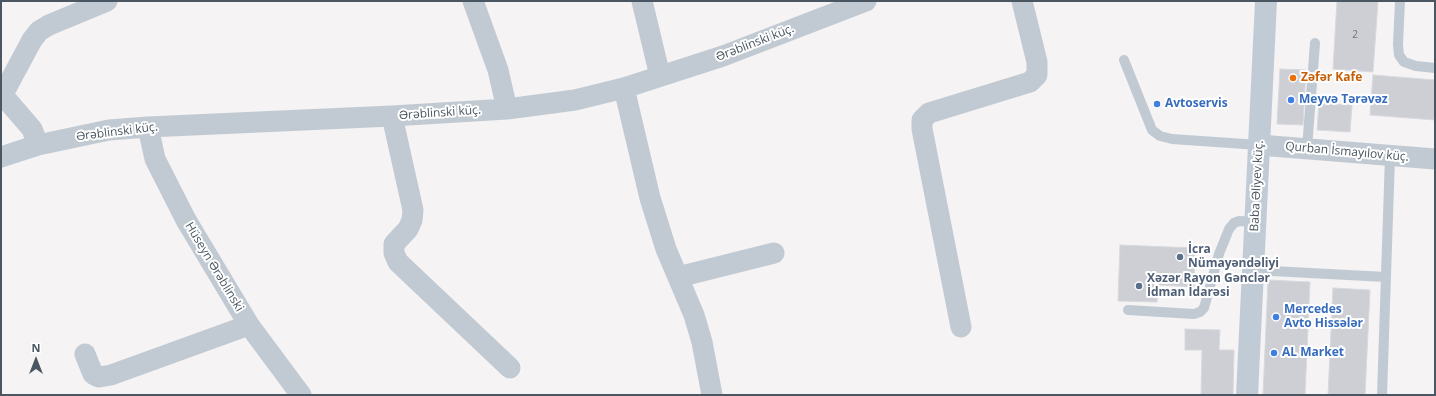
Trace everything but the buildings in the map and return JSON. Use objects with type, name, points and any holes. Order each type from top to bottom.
[{"type":"street","points":[[38,145],[32,129],[2,93],[32,40],[39,31],[49,25],[107,1]]},
{"type":"street","points":[[473,1],[498,70],[507,108]]},
{"type":"street","points":[[642,1],[660,76]]},
{"type":"street","name":"Ərəblinski küç.","points":[[1,157],[38,145],[109,130],[392,116],[507,108],[575,100],[624,88],[723,56],[832,7],[866,1]]},
{"type":"street","points":[[961,327],[922,129],[922,120],[929,113],[1030,82],[1037,75],[1037,62],[1022,1]]},
{"type":"street","name":"Baba Əliyev küç.","points":[[1247,395],[1266,1]]},
{"type":"street","points":[[624,88],[650,198],[666,249],[694,315],[702,342],[712,395]]},
{"type":"street","points":[[392,116],[414,210],[408,229],[394,244],[394,253],[398,262],[510,368]]},
{"type":"street","name":"Hüseyn Ərəblinski","points":[[148,127],[151,144],[167,184],[214,270],[249,325],[301,395]]},
{"type":"street","name":"Qurban İsmayılov küç.","points":[[1259,145],[1435,159]]},
{"type":"street","points":[[678,277],[774,253]]},
{"type":"street","points":[[85,354],[93,374],[99,377],[111,375],[249,325]]},
{"type":"lane","points":[[1400,1],[1398,44],[1399,55],[1404,62],[1416,66],[1435,68]]},
{"type":"lane","points":[[1307,149],[1315,43]]},
{"type":"lane","points":[[1124,60],[1152,130],[1160,136],[1259,145]]},
{"type":"lane","points":[[1382,395],[1390,156]]},
{"type":"lane","points":[[1128,310],[1194,314],[1200,312],[1204,308],[1229,229],[1234,223],[1239,221],[1256,222]]},
{"type":"lane","points":[[1253,270],[1386,277]]},
{"type":"place","name":"Zəfər Kafe","points":[[1293,78]]},
{"type":"place","name":"Meyvə Tərəvəz","points":[[1291,100]]},
{"type":"place","name":"Avtoservis","points":[[1157,104]]},
{"type":"place","name":"İcra Nümayəndəliyi","points":[[1180,257]]},
{"type":"place","name":"Xəzər Rayon Gənclər İdman İdarəsi","points":[[1139,286]]},
{"type":"place","name":"Mercedes Avto Hissələr","points":[[1276,317]]},
{"type":"place","name":"AL Market","points":[[1274,353]]}]
